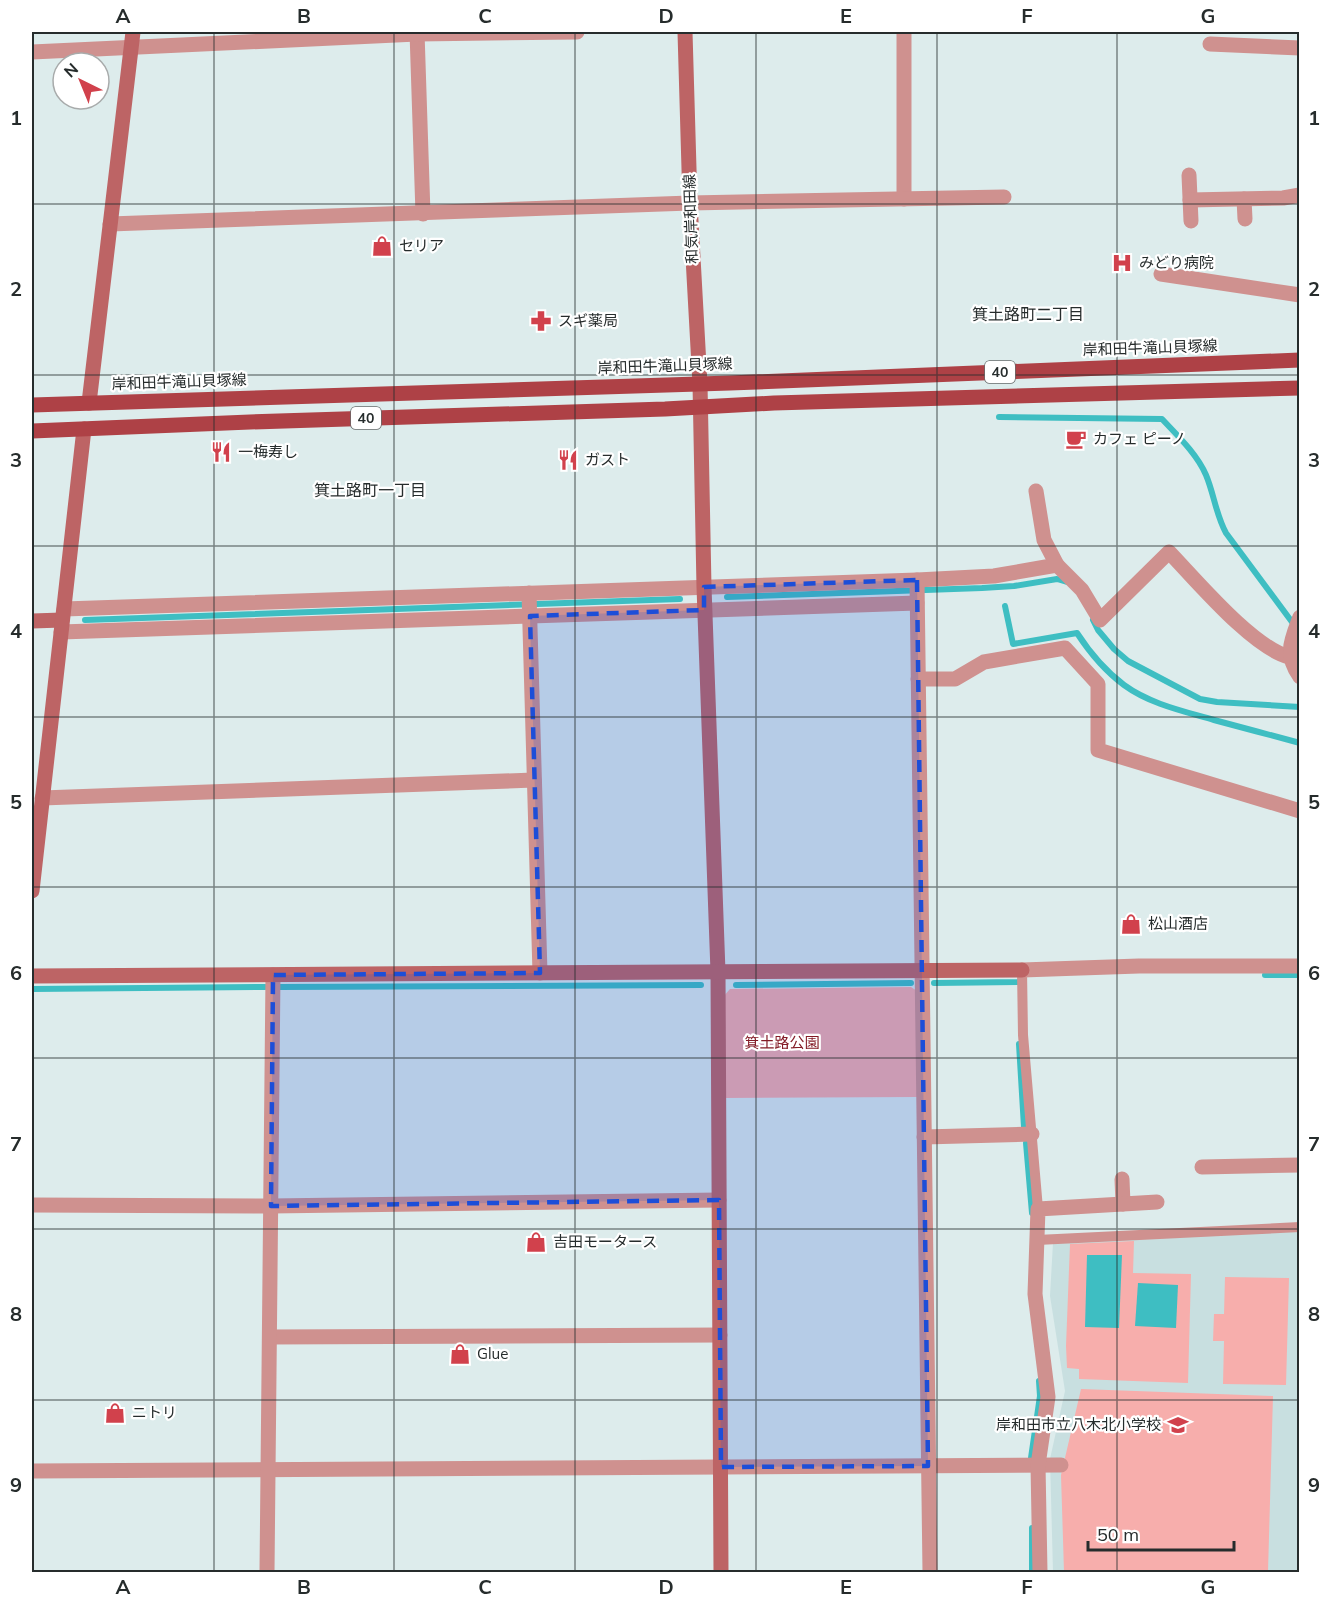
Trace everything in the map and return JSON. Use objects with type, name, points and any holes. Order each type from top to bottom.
[{"type":"main road","name":"岸和田牛滝山貝塚線","points":[[32,405],[700,384],[1299,360]]},
{"type":"main road","name":"40","points":[[32,431],[774,403],[1299,388]]},
{"type":"street","points":[[89,403],[133,32]]},
{"type":"street","points":[[32,52],[417,33],[577,32]]},
{"type":"street","name":"和気岸和田線","points":[[685,32],[690,203],[700,384],[704,610],[718,972],[721,1572]]},
{"type":"street","points":[[904,32],[904,199]]},
{"type":"street","points":[[417,33],[423,214]]},
{"type":"street","points":[[1210,44],[1299,48]]},
{"type":"street","points":[[1190,175],[1191,221]]},
{"type":"street","points":[[1190,200],[1283,198],[1299,195]]},
{"type":"street","points":[[110,224],[690,203],[1004,197]]},
{"type":"street","points":[[1244,199],[1245,219]]},
{"type":"street","points":[[1161,274],[1299,295]]},
{"type":"street","points":[[32,891],[84,429]]},
{"type":"street","points":[[1036,491],[1044,540],[1057,565],[1082,590],[1100,620],[1169,552],[1240,625],[1278,654],[1289,657]]},
{"type":"street","points":[[32,621],[529,604],[704,610],[917,591],[1057,565]]},
{"type":"street","points":[[62,620],[529,604],[704,587],[917,591]]},
{"type":"street","points":[[917,591],[930,1572]]},
{"type":"street","points":[[529,604],[540,973]]},
{"type":"street","points":[[1299,617],[1291,641],[1289,657],[1299,677]]},
{"type":"street","points":[[918,679],[955,679],[984,662],[1065,648],[1098,684],[1098,750],[1299,811]]},
{"type":"street","points":[[42,798],[534,780]]},
{"type":"street","points":[[32,976],[922,971],[1139,966],[1299,966]]},
{"type":"street","points":[[267,1572],[273,975]]},
{"type":"street","points":[[924,1137],[1032,1134]]},
{"type":"street","points":[[1202,1167],[1299,1165]]},
{"type":"street","points":[[1122,1179],[1123,1204]]},
{"type":"street","points":[[32,1205],[271,1206],[719,1200]]},
{"type":"street","points":[[1040,1572],[1038,1465],[1048,1397],[1035,1294],[1038,1209],[1157,1202]]},
{"type":"street","points":[[270,1337],[720,1335]]},
{"type":"street","points":[[32,1472],[1061,1465]]},
{"type":"lane","points":[[1022,970],[1023,1035],[1038,1209]]},
{"type":"lane","points":[[1038,1240],[1299,1227]]},
{"type":"highlighted area","points":[[917,580],[928,1466],[721,1467],[719,1200],[271,1206],[273,975],[540,973],[530,616],[704,610],[704,587]]},
{"type":"shaded area","name":"岸和田市立八木北小学校","points":[[1299,1231],[1299,1572],[1053,1572],[1050,1459],[1065,1391],[1050,1296],[1053,1243]]},
{"type":"green space","name":"箕土路公園","points":[[911,987],[917,991],[919,1097],[724,1098],[723,997],[730,989]]},
{"type":"green space","points":[[1134,1241],[1133,1273],[1191,1274],[1188,1383],[1079,1379],[1079,1369],[1067,1368],[1070,1244]]},
{"type":"green space","points":[[1225,1277],[1289,1278],[1286,1385],[1223,1384],[1224,1341],[1213,1341],[1214,1314],[1224,1314]]},
{"type":"green space","points":[[1081,1389],[1273,1396],[1268,1572],[1064,1572],[1061,1475]]},
{"type":"water","points":[[1087,1255],[1122,1255],[1119,1328],[1085,1327]]},
{"type":"water","points":[[1138,1283],[1178,1285],[1176,1328],[1135,1326]]},
{"type":"waterway","points":[[999,417],[1162,419],[1186,445],[1206,475],[1226,533],[1292,622]]},
{"type":"waterway","points":[[727,597],[982,588],[1014,586],[1057,579],[1067,582]]},
{"type":"waterway","points":[[85,620],[680,599]]},
{"type":"waterway","points":[[1005,606],[1013,644],[1077,633],[1110,673],[1134,692],[1179,710],[1300,743]]},
{"type":"waterway","points":[[1093,620],[1098,630],[1114,649],[1128,661],[1200,699],[1300,707]]},
{"type":"waterway","points":[[1265,975],[1300,975]]},
{"type":"waterway","points":[[934,983],[1018,982],[1023,979]]},
{"type":"waterway","points":[[736,985],[911,983]]},
{"type":"waterway","points":[[279,987],[701,985]]},
{"type":"waterway","points":[[32,989],[265,987]]},
{"type":"waterway","points":[[1019,1044],[1024,1127]]},
{"type":"waterway","points":[[1026,1143],[1032,1213]]},
{"type":"waterway","points":[[1031,1458],[1040,1396],[1039,1381]]},
{"type":"waterway","points":[[1032,1528],[1032,1572]]},
{"type":"place","name":"セリア","points":[[382,246]]},
{"type":"place","name":"みどり病院","points":[[1122,263]]},
{"type":"place","name":"スギ薬局","points":[[541,321]]},
{"type":"place","name":"カフェ ピーノ","points":[[1076,439]]},
{"type":"place","name":"一梅寿し","points":[[221,452]]},
{"type":"place","name":"ガスト","points":[[568,460]]},
{"type":"place","name":"松山酒店","points":[[1131,924]]},
{"type":"place","name":"吉田モータース","points":[[536,1242]]},
{"type":"place","name":"Glue","points":[[460,1354]]},
{"type":"place","name":"ニトリ","points":[[115,1413]]},
{"type":"place","name":"岸和田市立八木北小学校","points":[[1178,1425]]},
{"type":"district","name":"箕土路町二丁目","points":[[1028,314]]},
{"type":"district","name":"箕土路町一丁目","points":[[370,490]]}]
